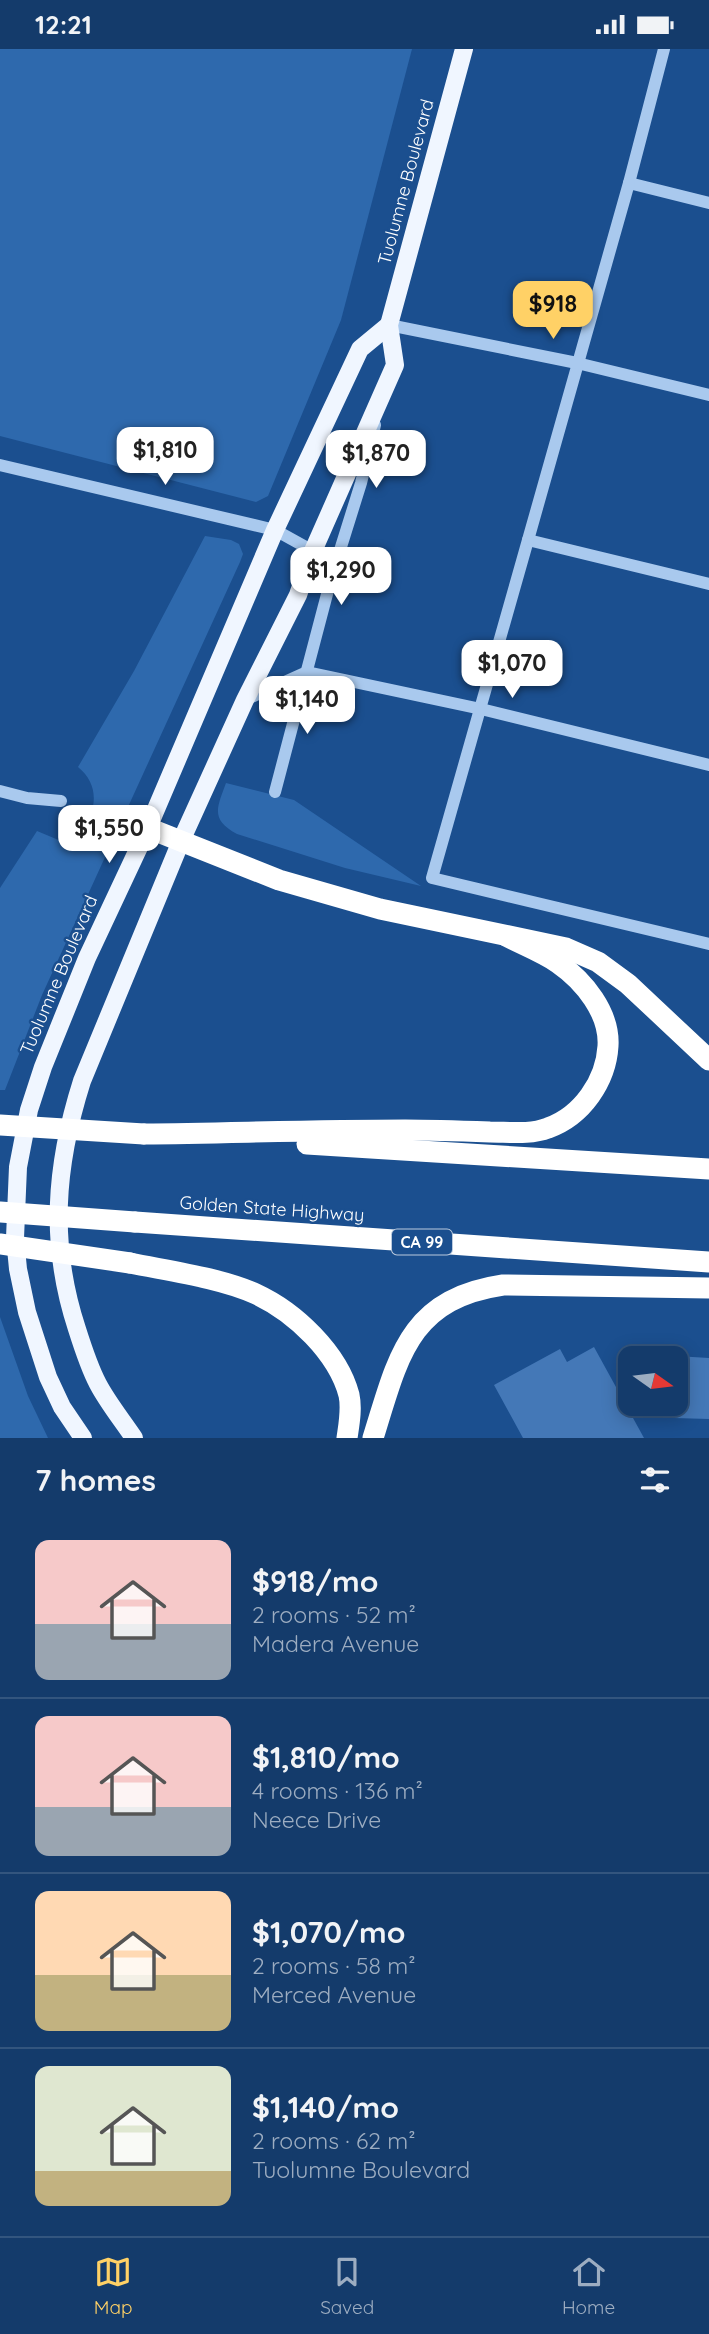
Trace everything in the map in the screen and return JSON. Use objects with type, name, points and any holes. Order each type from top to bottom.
[{"type":"highway","points":[[148,828],[279,880],[380,909],[566,948],[598,962],[628,984],[709,1060]]},
{"type":"highway","points":[[144,1134],[404,1130],[526,1133],[549,1128],[576,1110],[592,1094],[607,1058],[605,1025],[590,992],[577,979],[558,963],[506,936]]},
{"type":"highway","points":[[0,1125],[709,1170]]},
{"type":"highway","name":"Golden State Highway","points":[[0,1212],[709,1262]]},
{"type":"highway","points":[[0,1244],[131,1263],[213,1281],[257,1294],[310,1332],[330,1356],[349,1397],[350,1421],[347,1438]]},
{"type":"highway","points":[[373,1438],[392,1376],[408,1341],[426,1319],[445,1303],[474,1289],[503,1285],[709,1288]]},
{"type":"main road","name":"Tuolumne Boulevard","points":[[134,1438],[99,1386],[87,1361],[68,1301],[60,1263],[60,1171],[70,1121],[82,1081],[181,841],[245,700],[298,595],[313,551],[395,365],[388,325],[464,49]]},
{"type":"main road","name":"Tuolumne Boulevard","points":[[83,1438],[62,1407],[48,1377],[27,1312],[18,1269],[15,1238],[18,1167],[29,1110],[43,1067],[87,958],[148,828],[275,530],[360,349],[388,325]]},
{"type":"street","points":[[664,49],[629,183],[432,878],[709,944]]},
{"type":"street","points":[[629,183],[709,203]]},
{"type":"street","points":[[388,325],[578,363],[709,395]]},
{"type":"street","name":"Tuolumne Boulevard","points":[[275,792],[384,391]]},
{"type":"street","points":[[0,465],[275,530],[313,551],[331,579]]},
{"type":"street","points":[[528,540],[709,584]]},
{"type":"street","points":[[245,700],[307,672],[481,709],[709,765]]},
{"type":"street","points":[[0,791],[27,798],[61,801]]},
{"type":"shaded area","points":[[0,49],[412,49],[341,320],[268,496],[256,502],[0,436]]},
{"type":"shaded area","points":[[205,536],[231,540],[239,544],[243,554],[42,995],[5,1090],[0,1090],[0,888],[37,831],[61,841],[72,836],[88,819],[94,798],[92,787],[87,776],[78,767],[134,671]]},
{"type":"shaded area","points":[[226,783],[294,800],[421,886],[345,868],[237,834],[228,829],[219,818],[218,806]]},
{"type":"shaded area","points":[[0,1317],[28,1396],[48,1438],[0,1438]]},
{"type":"building","points":[[594,1347],[618,1391],[618,1416],[632,1416],[644,1438],[523,1438],[494,1385],[560,1349],[567,1362]]},
{"type":"building","points":[[688,1357],[709,1358],[709,1419],[639,1417],[688,1416]]}]
